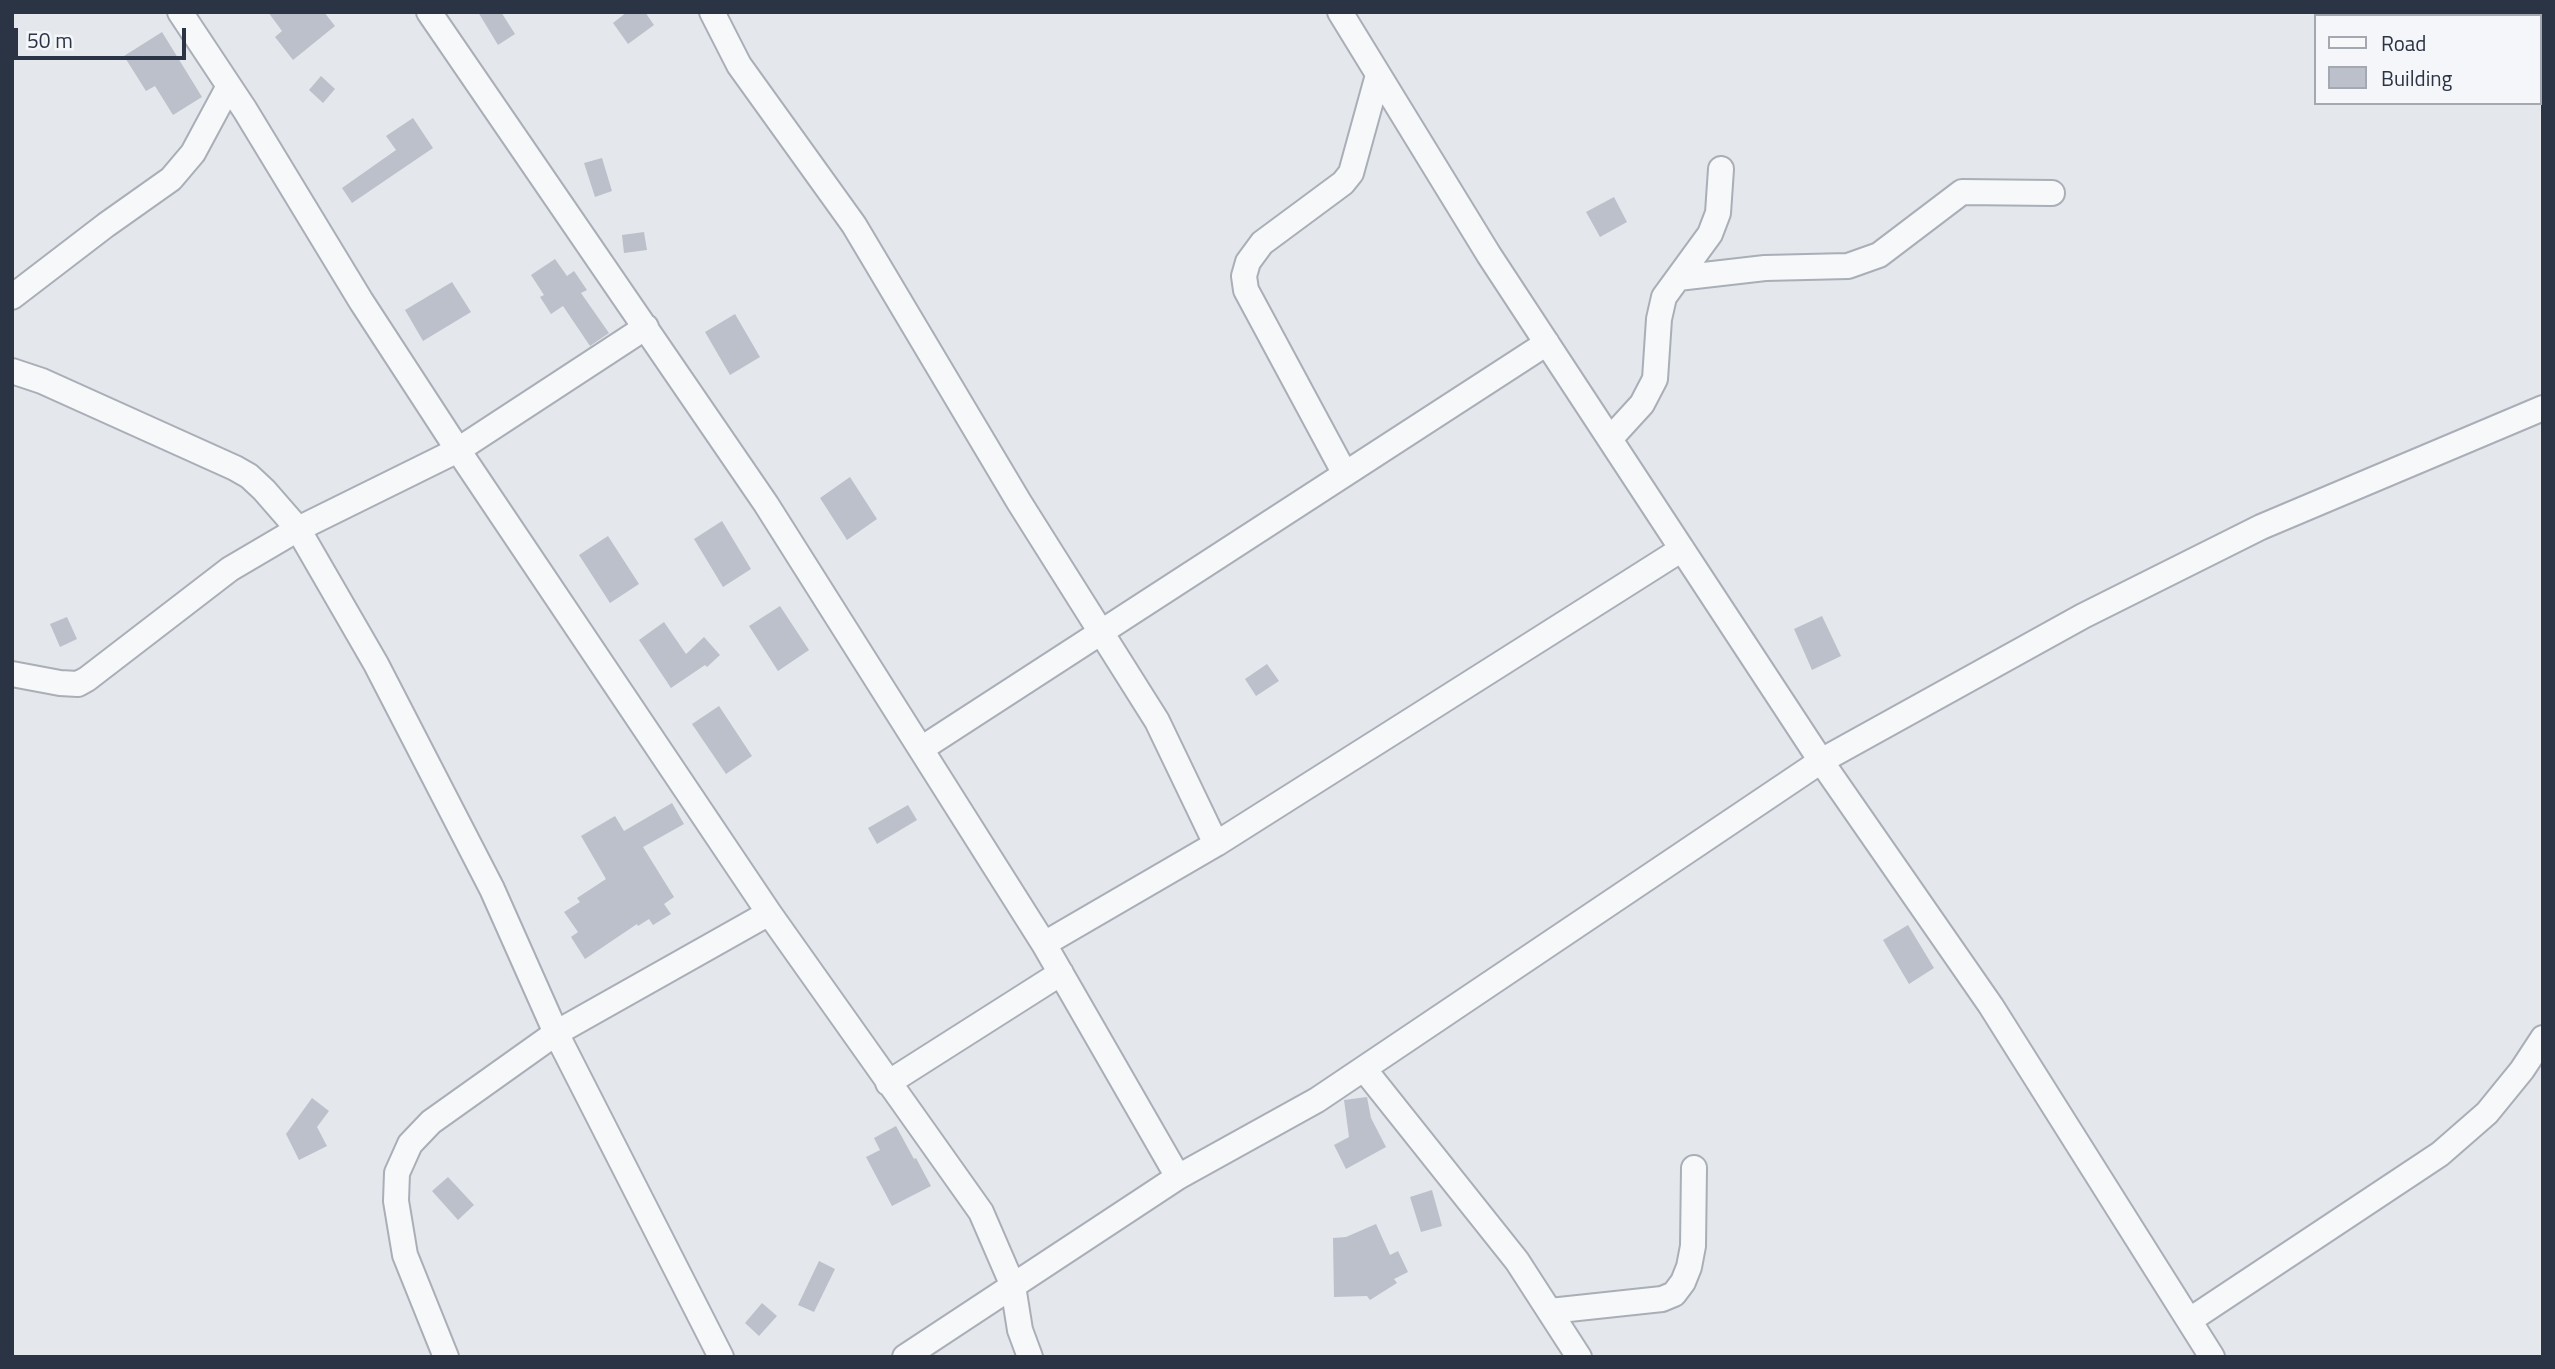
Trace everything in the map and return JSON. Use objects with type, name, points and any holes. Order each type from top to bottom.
[{"type":"street","points":[[180,12],[458,450],[769,913],[981,1212],[1013,1286],[1020,1330],[1030,1357]]},
{"type":"street","points":[[429,12],[766,504],[1044,944],[1178,1177]]},
{"type":"street","points":[[712,12],[739,65],[854,225],[1012,490],[1157,721],[1216,844]]},
{"type":"street","points":[[1340,12],[1489,255],[1821,761],[1991,1006],[2212,1357]]},
{"type":"street","points":[[1345,474],[1246,290],[1244,276],[1248,262],[1262,243],[1343,183],[1351,173],[1378,75]]},
{"type":"street","points":[[12,297],[171,179],[193,153],[229,86]]},
{"type":"street","points":[[1610,439],[1642,404],[1655,379],[1664,297],[1710,234],[1718,213],[1721,169]]},
{"type":"street","points":[[1678,278],[1765,268],[1848,266],[1879,255],[1962,192],[2052,193]]},
{"type":"street","points":[[12,674],[60,683],[78,684],[87,680],[230,569],[298,530],[458,450],[646,327]]},
{"type":"street","points":[[921,749],[1547,343]]},
{"type":"street","points":[[12,371],[42,381],[250,476],[298,530],[376,664],[492,889],[556,1033],[721,1357]]},
{"type":"street","points":[[905,1357],[1178,1177],[1317,1100],[1432,1020],[1821,761],[2082,616],[2249,533],[2543,408]]},
{"type":"street","points":[[1044,944],[1216,844],[1682,549]]},
{"type":"street","points":[[446,1357],[405,1255],[396,1201],[397,1173],[410,1144],[431,1122],[556,1033],[769,913]]},
{"type":"street","points":[[888,1083],[1061,974]]},
{"type":"street","points":[[2190,1320],[2440,1154],[2487,1113],[2522,1070],[2543,1038]]},
{"type":"street","points":[[1364,1069],[1517,1261],[1579,1357]]},
{"type":"street","points":[[1550,1311],[1661,1299],[1674,1294],[1686,1275],[1693,1246],[1694,1168]]},
{"type":"building","points":[[268,12],[324,12],[335,26],[293,60],[275,37],[282,31]]},
{"type":"building","points":[[478,12],[501,12],[515,34],[498,45]]},
{"type":"building","points":[[627,12],[645,12],[654,25],[628,44],[613,23]]},
{"type":"building","points":[[162,32],[202,97],[173,115],[155,86],[146,91],[124,56]]},
{"type":"building","points":[[321,76],[335,89],[323,103],[309,90]]},
{"type":"building","points":[[413,118],[433,148],[352,203],[342,188],[396,150],[386,136]]},
{"type":"building","points":[[602,158],[612,191],[595,197],[584,163]]},
{"type":"building","points":[[1614,197],[1627,222],[1600,237],[1586,212]]},
{"type":"building","points":[[644,232],[647,250],[624,253],[622,235]]},
{"type":"building","points":[[555,259],[567,276],[574,271],[587,290],[581,293],[609,333],[590,346],[563,306],[551,314],[540,297],[544,295],[531,275]]},
{"type":"building","points":[[452,282],[471,312],[423,341],[405,310]]},
{"type":"building","points":[[735,314],[760,357],[730,375],[705,332]]},
{"type":"building","points":[[850,477],[877,519],[847,540],[820,498]]},
{"type":"building","points":[[722,521],[751,569],[723,587],[694,539]]},
{"type":"building","points":[[608,536],[639,584],[610,603],[579,555]]},
{"type":"building","points":[[780,606],[809,650],[778,671],[749,626]]},
{"type":"building","points":[[1822,616],[1841,656],[1812,670],[1794,629]]},
{"type":"building","points":[[67,617],[77,639],[60,647],[50,624]]},
{"type":"building","points":[[664,622],[686,654],[704,637],[720,655],[707,667],[705,665],[671,688],[639,640]]},
{"type":"building","points":[[1267,664],[1279,681],[1256,696],[1245,679]]},
{"type":"building","points":[[719,706],[752,756],[726,774],[692,724]]},
{"type":"building","points":[[672,803],[684,824],[643,847],[674,897],[664,904],[671,914],[653,925],[649,919],[638,926],[637,924],[585,959],[571,937],[578,932],[564,912],[580,902],[577,898],[606,879],[581,836],[615,816],[624,831]]},
{"type":"building","points":[[908,805],[917,820],[877,844],[868,828]]},
{"type":"building","points":[[1908,925],[1934,968],[1909,984],[1883,940]]},
{"type":"building","points":[[1367,1097],[1371,1118],[1386,1147],[1346,1169],[1334,1145],[1349,1137],[1344,1100]]},
{"type":"building","points":[[312,1098],[329,1111],[317,1127],[327,1146],[299,1160],[286,1134]]},
{"type":"building","points":[[896,1126],[931,1186],[892,1206],[866,1157],[880,1150],[874,1138]]},
{"type":"building","points":[[448,1177],[474,1205],[458,1220],[432,1191]]},
{"type":"building","points":[[1432,1190],[1442,1226],[1421,1232],[1410,1197]]},
{"type":"building","points":[[1376,1224],[1390,1255],[1398,1251],[1408,1272],[1394,1279],[1397,1283],[1370,1300],[1367,1296],[1334,1297],[1333,1238],[1346,1237]]},
{"type":"building","points":[[819,1261],[835,1269],[814,1312],[798,1305]]},
{"type":"building","points":[[762,1303],[777,1316],[759,1336],[745,1323]]}]
